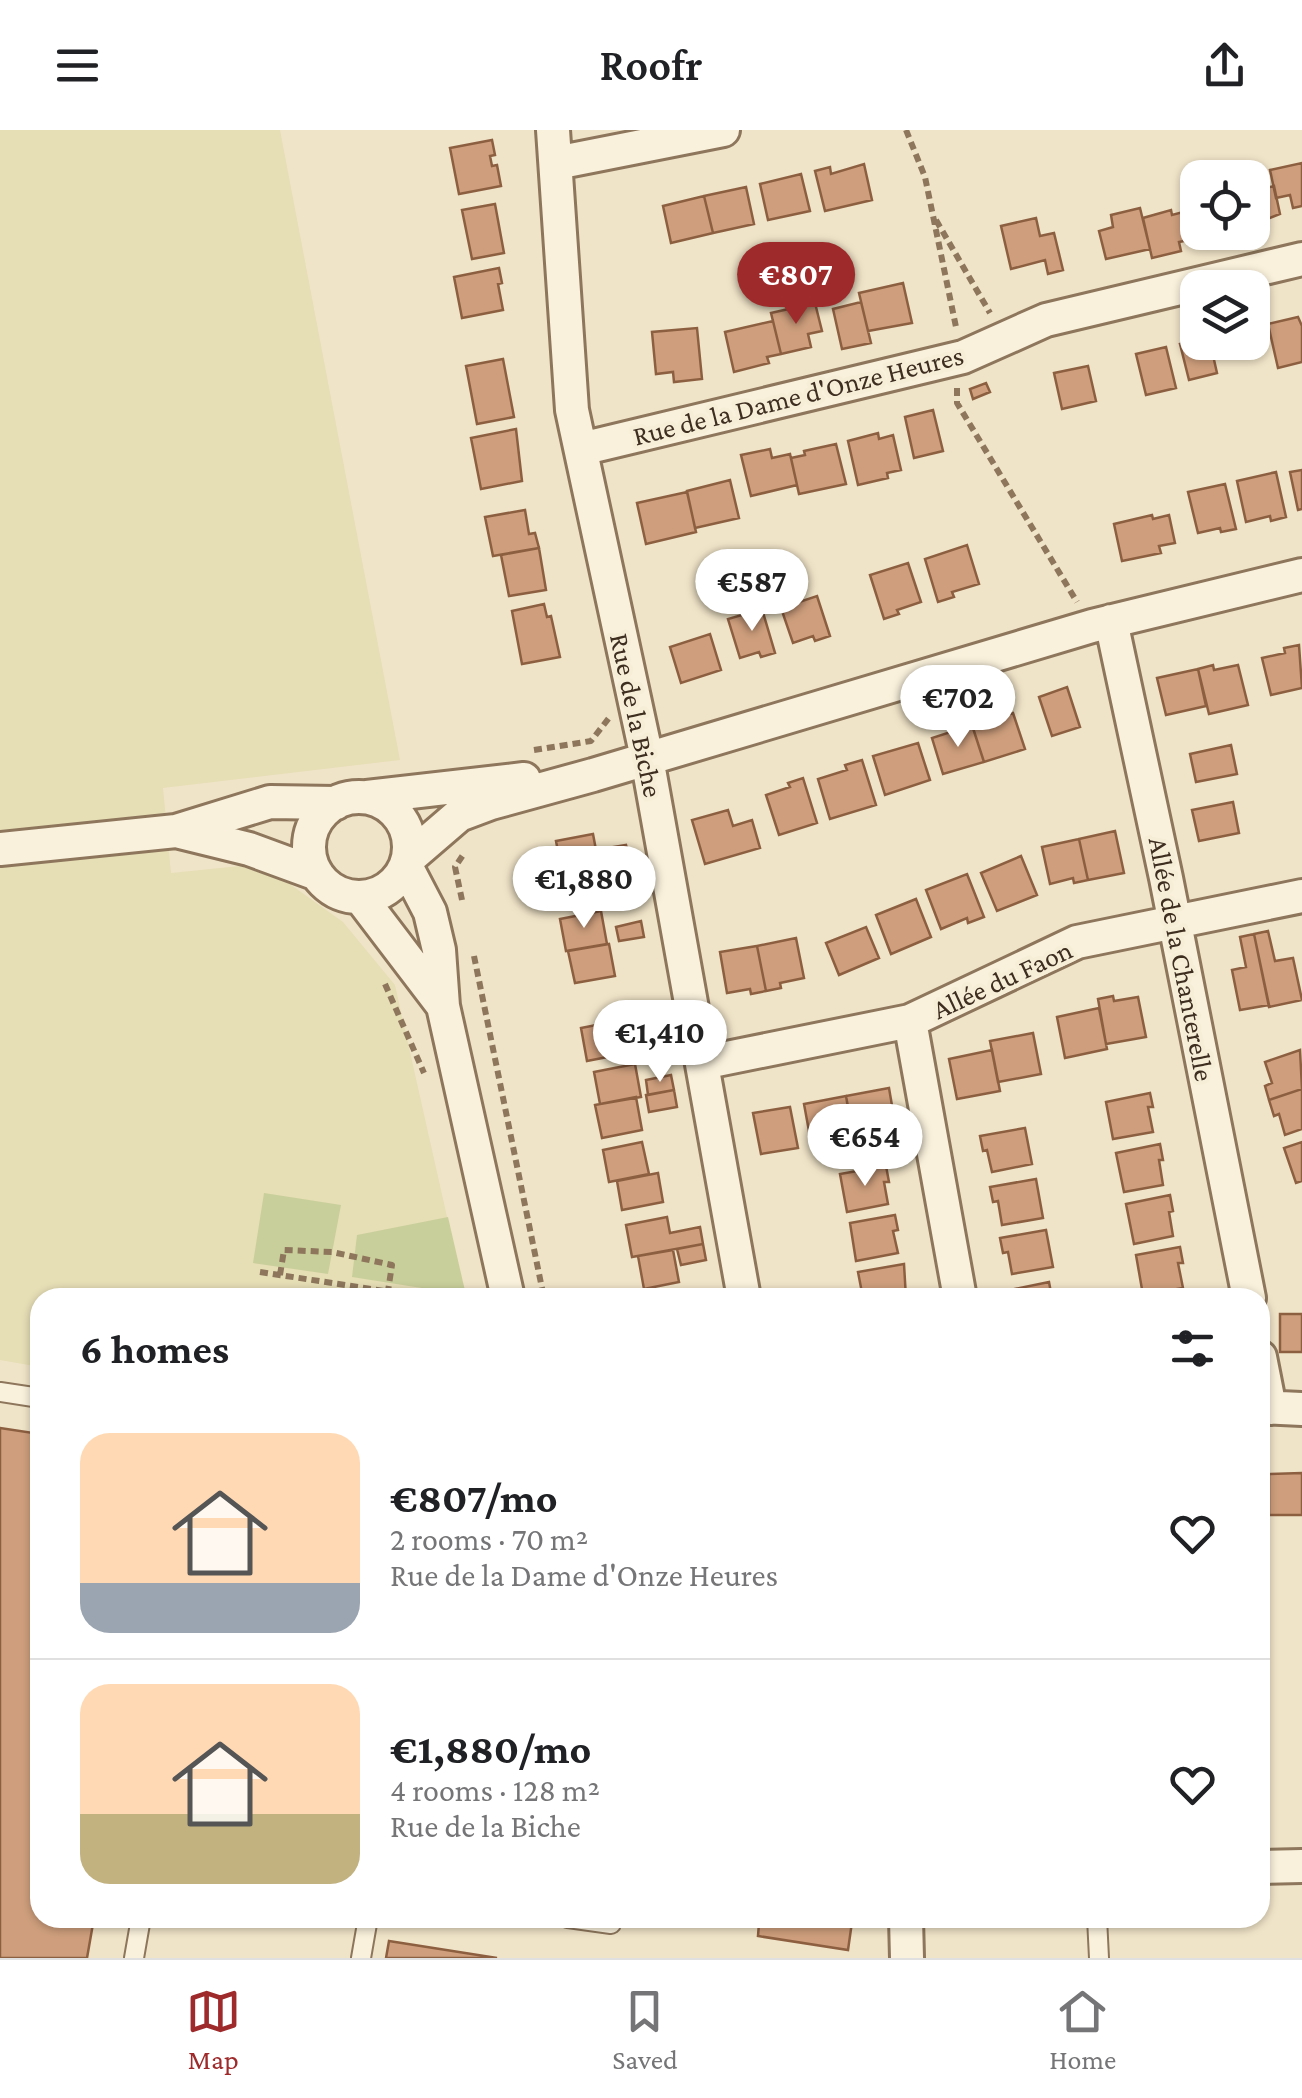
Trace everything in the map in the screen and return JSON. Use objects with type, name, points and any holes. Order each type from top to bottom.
[{"type":"street","name":"Rue de la Biche","points":[[553,130],[572,410],[647,758],[742,1288]]},
{"type":"street","points":[[556,163],[723,130]]},
{"type":"street","name":"Rue de la Dame d'Onze Heures","points":[[581,449],[962,356],[1046,320],[1302,259]]},
{"type":"street","points":[[593,775],[487,781],[351,800],[323,813],[309,842],[310,859],[328,887],[343,894],[360,897],[388,889],[407,862],[460,815],[490,802],[593,775],[1111,621],[1302,575]]},
{"type":"street","name":"Allée de la Chanterelle","points":[[1111,621],[1246,1288]]},
{"type":"street","points":[[0,849],[176,832],[270,802],[382,802],[396,812],[410,842],[407,862],[430,912],[439,950],[443,1006],[506,1288]]},
{"type":"street","points":[[176,832],[249,849],[317,874]]},
{"type":"street","name":"Allée du Faon","points":[[702,1063],[910,1021],[1077,942],[1302,896]]},
{"type":"street","points":[[360,897],[443,1006]]},
{"type":"street","points":[[910,1021],[958,1288]]},
{"type":"street","points":[[1270,1867],[1302,1866]]},
{"type":"street","points":[[906,1928],[907,1958]]},
{"type":"lane","points":[[0,1392],[30,1396]]},
{"type":"lane","points":[[134,1958],[138,1928]]},
{"type":"lane","points":[[361,1958],[366,1928]]},
{"type":"lane","points":[[1097,1928],[1098,1958]]},
{"type":"path","points":[[933,214],[1004,339]]},
{"type":"path","points":[[521,752],[591,741],[608,718],[637,712]]},
{"type":"path","points":[[465,915],[455,867],[466,852]]},
{"type":"path","points":[[472,947],[542,1288]]},
{"type":"path","points":[[280,1275],[284,1250],[332,1252],[392,1265],[388,1288]]},
{"type":"path","points":[[260,1272],[368,1288]]},
{"type":"shaded area","points":[[0,130],[280,130],[400,760],[163,788],[171,873],[240,866],[287,882],[343,922],[395,985],[463,1288],[30,1288],[30,1365],[0,1360]]},
{"type":"green space","points":[[264,1193],[341,1205],[328,1274],[253,1263]]},
{"type":"green space","points":[[448,1217],[464,1288],[422,1288],[352,1277],[357,1235]]},
{"type":"building","points":[[492,140],[495,155],[490,156],[492,166],[497,165],[501,186],[459,194],[450,148]]},
{"type":"building","points":[[1302,163],[1302,206],[1293,208],[1290,195],[1276,198],[1270,170]]},
{"type":"building","points":[[864,164],[872,200],[825,211],[815,171],[830,167],[831,174]]},
{"type":"building","points":[[801,174],[810,211],[768,220],[760,184]]},
{"type":"building","points":[[1274,186],[1280,214],[1270,218],[1270,187]]},
{"type":"building","points":[[746,187],[754,224],[713,233],[704,196]]},
{"type":"building","points":[[704,196],[713,233],[671,243],[663,206]]},
{"type":"building","points":[[495,204],[504,253],[472,259],[462,210]]},
{"type":"building","points":[[1140,208],[1150,249],[1106,259],[1099,231],[1113,227],[1111,215]]},
{"type":"building","points":[[1171,210],[1172,215],[1180,213],[1181,251],[1152,258],[1143,218]]},
{"type":"building","points":[[1036,218],[1040,236],[1054,233],[1063,270],[1048,274],[1045,260],[1011,269],[1001,226]]},
{"type":"building","points":[[499,268],[503,310],[462,318],[454,277]]},
{"type":"building","points":[[903,283],[912,323],[868,331],[859,293]]},
{"type":"building","points":[[861,302],[871,343],[842,349],[833,309]]},
{"type":"building","points":[[815,303],[822,331],[808,334],[811,347],[781,354],[771,313]]},
{"type":"building","points":[[1298,317],[1302,326],[1302,362],[1278,368],[1270,324]]},
{"type":"building","points":[[773,321],[781,354],[767,357],[769,363],[734,372],[725,332]]},
{"type":"building","points":[[697,328],[702,379],[674,382],[673,372],[656,374],[652,332]]},
{"type":"building","points":[[1166,347],[1176,388],[1146,395],[1136,354]]},
{"type":"building","points":[[503,359],[514,417],[477,424],[466,366]]},
{"type":"building","points":[[1184,360],[1214,360],[1217,373],[1189,380]]},
{"type":"building","points":[[1088,366],[1096,401],[1062,409],[1054,373]]},
{"type":"building","points":[[986,383],[990,392],[973,399],[970,389]]},
{"type":"building","points":[[933,410],[943,451],[914,458],[905,417]]},
{"type":"building","points":[[516,429],[522,481],[481,489],[471,438]]},
{"type":"building","points":[[878,433],[879,439],[893,435],[901,470],[887,473],[888,478],[858,485],[848,441]]},
{"type":"building","points":[[836,444],[846,484],[799,494],[791,458]]},
{"type":"building","points":[[770,449],[772,458],[790,454],[797,485],[751,496],[741,455]]},
{"type":"building","points":[[1302,470],[1302,509],[1298,510],[1290,472]]},
{"type":"building","points":[[1276,472],[1286,517],[1246,522],[1237,481]]},
{"type":"building","points":[[730,480],[739,518],[695,528],[687,491]]},
{"type":"building","points":[[1225,484],[1236,529],[1198,533],[1188,492]]},
{"type":"building","points":[[687,492],[696,532],[646,544],[637,503]]},
{"type":"building","points":[[525,510],[529,534],[535,533],[539,548],[493,556],[485,517]]},
{"type":"building","points":[[1152,515],[1153,519],[1169,515],[1175,543],[1159,546],[1161,553],[1122,561],[1114,524]]},
{"type":"building","points":[[967,545],[979,584],[952,592],[954,597],[938,602],[925,559]]},
{"type":"building","points":[[539,548],[546,590],[509,596],[501,555]]},
{"type":"building","points":[[908,563],[921,602],[884,619],[870,575]]},
{"type":"building","points":[[817,596],[830,636],[815,641],[813,636],[793,643],[781,608]]},
{"type":"building","points":[[544,604],[547,617],[551,616],[560,657],[522,664],[512,611]]},
{"type":"building","points":[[762,609],[775,653],[761,657],[759,652],[740,658],[728,619]]},
{"type":"building","points":[[710,634],[721,670],[681,683],[670,647]]},
{"type":"building","points":[[1299,645],[1302,688],[1271,695],[1262,658]]},
{"type":"building","points":[[1213,665],[1214,670],[1238,665],[1248,705],[1209,714],[1198,669]]},
{"type":"building","points":[[1198,669],[1206,706],[1166,715],[1157,678]]},
{"type":"building","points":[[1067,687],[1080,727],[1052,736],[1039,697]]},
{"type":"building","points":[[1013,713],[1025,749],[984,762],[972,725]]},
{"type":"building","points":[[972,725],[984,762],[943,774],[932,738]]},
{"type":"building","points":[[918,743],[930,780],[885,795],[873,756]]},
{"type":"building","points":[[1231,745],[1237,774],[1196,782],[1190,754]]},
{"type":"building","points":[[862,760],[876,805],[830,819],[818,779],[847,770],[845,765]]},
{"type":"building","points":[[803,778],[817,823],[779,835],[766,795]]},
{"type":"building","points":[[1233,802],[1239,833],[1199,841],[1192,810]]},
{"type":"building","points":[[728,810],[733,826],[752,820],[760,848],[705,864],[692,820]]},
{"type":"building","points":[[1115,831],[1124,873],[1088,880],[1079,839]]},
{"type":"building","points":[[593,834],[596,850],[626,845],[630,860],[562,873],[556,841]]},
{"type":"building","points":[[1079,839],[1088,880],[1074,883],[1073,878],[1050,884],[1042,847]]},
{"type":"building","points":[[1021,856],[1037,895],[997,911],[981,873]]},
{"type":"building","points":[[590,867],[596,900],[556,907],[550,875]]},
{"type":"building","points":[[967,874],[984,917],[968,923],[967,918],[941,929],[926,890]]},
{"type":"building","points":[[916,899],[931,937],[891,954],[876,915]]},
{"type":"building","points":[[601,911],[607,944],[566,951],[560,919]]},
{"type":"building","points":[[641,921],[644,937],[619,941],[616,927]]},
{"type":"building","points":[[866,927],[879,958],[839,975],[826,943]]},
{"type":"building","points":[[1268,931],[1275,961],[1293,958],[1302,1000],[1269,1007],[1254,934]]},
{"type":"building","points":[[1254,934],[1269,1005],[1240,1010],[1232,970],[1246,967],[1240,937]]},
{"type":"building","points":[[796,938],[804,978],[780,983],[781,988],[766,991],[757,946]]},
{"type":"building","points":[[609,944],[615,976],[575,983],[568,951]]},
{"type":"building","points":[[757,946],[766,991],[727,993],[720,952]]},
{"type":"building","points":[[1113,996],[1114,1001],[1138,997],[1146,1037],[1106,1044],[1098,999]]},
{"type":"building","points":[[1099,1008],[1107,1049],[1065,1058],[1057,1017]]},
{"type":"building","points":[[622,1020],[628,1053],[587,1061],[581,1028]]},
{"type":"building","points":[[1033,1033],[1041,1074],[998,1082],[990,1041]]},
{"type":"building","points":[[992,1050],[1000,1091],[957,1099],[949,1059]]},
{"type":"building","points":[[1300,1050],[1302,1089],[1269,1100],[1265,1086],[1272,1083],[1265,1062]]},
{"type":"building","points":[[635,1064],[641,1097],[600,1104],[594,1072]]},
{"type":"building","points":[[671,1075],[674,1090],[648,1095],[646,1080]]},
{"type":"building","points":[[889,1088],[896,1129],[853,1137],[846,1096]]},
{"type":"building","points":[[1302,1089],[1302,1129],[1285,1135],[1279,1114],[1274,1116],[1269,1100]]},
{"type":"building","points":[[674,1090],[677,1107],[649,1112],[646,1095]]},
{"type":"building","points":[[1150,1093],[1153,1107],[1148,1107],[1153,1132],[1113,1139],[1106,1102]]},
{"type":"building","points":[[846,1096],[853,1134],[811,1142],[804,1104]]},
{"type":"building","points":[[636,1097],[642,1130],[602,1138],[595,1105]]},
{"type":"building","points":[[790,1107],[798,1148],[761,1154],[753,1113]]},
{"type":"building","points":[[1025,1128],[1032,1164],[992,1172],[980,1136]]},
{"type":"building","points":[[642,1142],[649,1174],[609,1182],[603,1150]]},
{"type":"building","points":[[1302,1142],[1302,1181],[1296,1183],[1284,1148]]},
{"type":"building","points":[[1160,1144],[1163,1185],[1124,1192],[1116,1153]]},
{"type":"building","points":[[886,1166],[888,1204],[847,1212],[840,1174]]},
{"type":"building","points":[[658,1173],[663,1202],[622,1210],[617,1181]]},
{"type":"building","points":[[1036,1179],[1043,1218],[1002,1225],[998,1201],[993,1202],[990,1187]]},
{"type":"building","points":[[1170,1195],[1173,1236],[1134,1244],[1126,1204]]},
{"type":"building","points":[[895,1215],[898,1230],[893,1231],[898,1253],[856,1261],[850,1223]]},
{"type":"building","points":[[667,1217],[670,1233],[700,1227],[703,1244],[632,1257],[626,1225]]},
{"type":"building","points":[[1046,1230],[1053,1267],[1012,1274],[1008,1252],[1003,1253],[1000,1238]]},
{"type":"building","points":[[703,1244],[706,1260],[681,1265],[677,1249]]},
{"type":"building","points":[[1180,1247],[1183,1263],[1178,1263],[1183,1288],[1142,1288],[1136,1255]]},
{"type":"building","points":[[673,1250],[679,1282],[644,1288],[638,1256]]},
{"type":"building","points":[[904,1264],[905,1288],[861,1288],[858,1272]]},
{"type":"building","points":[[1049,1282],[1050,1288],[1020,1288]]},
{"type":"building","points":[[1280,1314],[1302,1314],[1302,1352],[1280,1352]]},
{"type":"building","points":[[0,1428],[30,1432],[30,1928],[92,1928],[87,1958],[0,1958]]},
{"type":"building","points":[[1302,1473],[1302,1515],[1270,1515],[1270,1474]]},
{"type":"building","points":[[759,1928],[851,1928],[848,1950],[758,1936]]},
{"type":"building","points":[[389,1941],[497,1958],[386,1958]]}]
